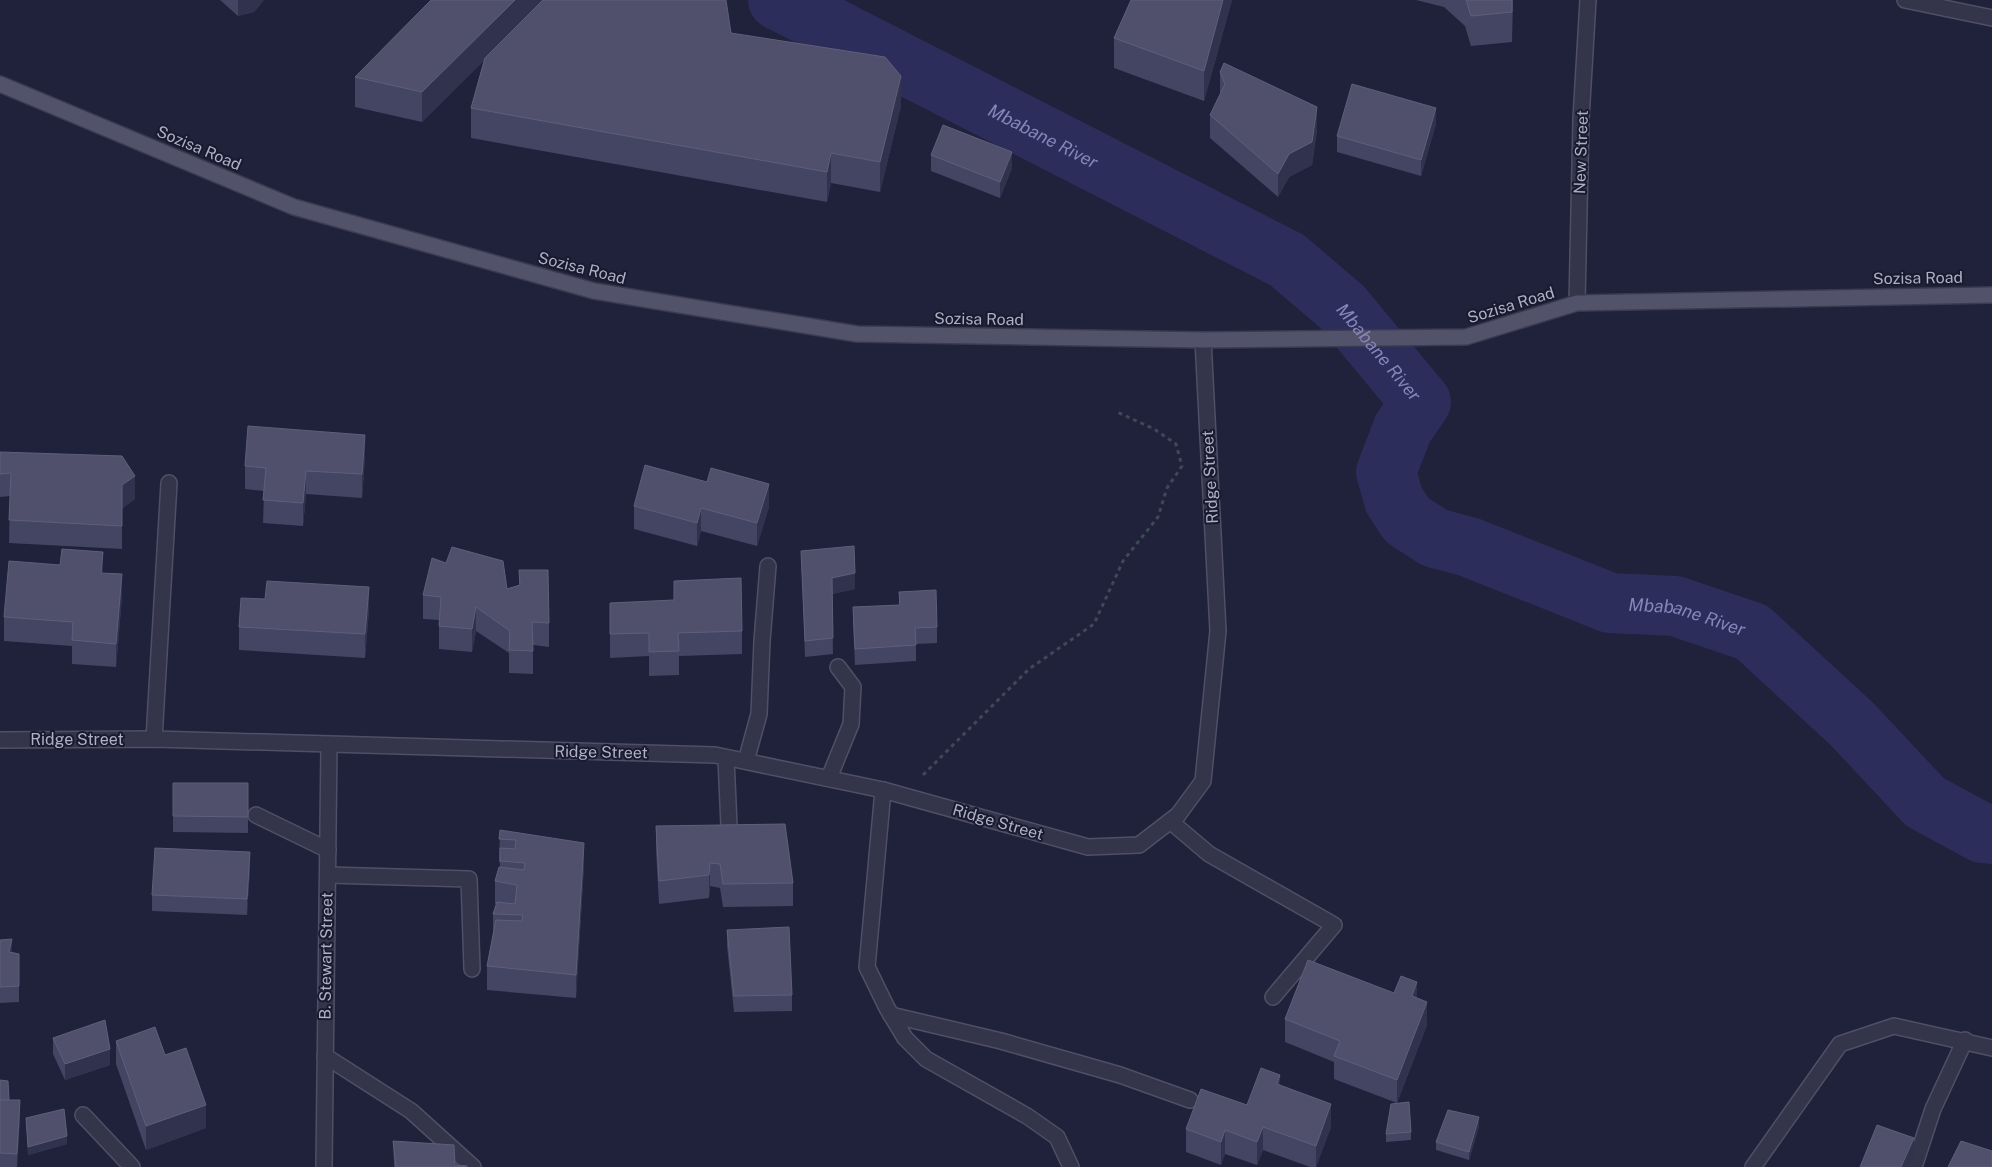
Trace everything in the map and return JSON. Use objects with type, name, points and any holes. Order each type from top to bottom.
[{"type":"main road","name":"Sozisa Road","points":[[0,84],[294,207],[594,291],[857,334],[1202,340],[1466,337],[1577,303],[1992,295]]},
{"type":"street","name":"New Street","points":[[1577,303],[1581,119],[1588,0]]},
{"type":"street","points":[[1905,0],[1992,18]]},
{"type":"street","name":"Ridge Street","points":[[0,740],[154,739],[715,755],[883,790],[1088,847],[1139,845],[1178,815],[1203,781],[1218,630],[1202,340]]},
{"type":"street","points":[[154,739],[169,483]]},
{"type":"street","points":[[746,761],[759,714],[768,566]]},
{"type":"street","points":[[829,778],[851,724],[853,687],[838,667]]},
{"type":"street","name":"B. Stewart Street","points":[[324,1167],[329,745]]},
{"type":"street","points":[[726,758],[728,826]]},
{"type":"street","points":[[883,790],[867,967],[905,1038],[926,1059],[1026,1116],[1057,1137],[1071,1167]]},
{"type":"street","points":[[256,815],[328,850]]},
{"type":"street","points":[[1170,821],[1209,854],[1334,925],[1273,997]]},
{"type":"street","points":[[328,875],[469,879],[472,969]]},
{"type":"street","points":[[891,1015],[1010,1044],[1120,1075],[1190,1100]]},
{"type":"street","points":[[1753,1167],[1840,1044],[1894,1026],[1964,1040],[1992,1048]]},
{"type":"street","points":[[1914,1167],[1933,1109],[1964,1040]]},
{"type":"street","points":[[325,1056],[411,1111],[473,1167]]},
{"type":"street","points":[[83,1115],[132,1167]]},
{"type":"path","points":[[902,795],[1030,669],[1094,624],[1123,561],[1158,517],[1167,488],[1182,466],[1176,444],[1154,429],[1115,411]]},
{"type":"building","points":[[431,0],[515,0],[422,92],[355,77]]},
{"type":"building","points":[[543,0],[726,0],[731,33],[885,57],[901,76],[880,162],[831,153],[827,172],[471,108],[485,58]]},
{"type":"building","points":[[1131,0],[1223,0],[1204,71],[1114,38]]},
{"type":"building","points":[[1466,0],[1512,0],[1512,12],[1471,16]]},
{"type":"building","points":[[1224,63],[1317,107],[1312,142],[1289,154],[1278,174],[1210,115],[1225,84],[1220,72]]},
{"type":"building","points":[[1352,84],[1436,108],[1421,160],[1337,136]]},
{"type":"building","points":[[943,125],[1012,152],[1000,182],[931,155]]},
{"type":"building","points":[[248,426],[365,435],[362,474],[306,471],[303,503],[263,500],[266,468],[245,466]]},
{"type":"building","points":[[0,452],[122,456],[135,476],[122,485],[122,526],[9,520],[11,473],[0,474]]},
{"type":"building","points":[[645,465],[707,482],[711,468],[769,484],[757,523],[701,508],[697,523],[634,506]]},
{"type":"building","points":[[854,546],[855,573],[832,578],[833,638],[805,641],[801,551]]},
{"type":"building","points":[[452,547],[503,561],[507,589],[520,585],[519,570],[548,570],[549,623],[532,622],[533,651],[509,650],[510,631],[476,607],[472,629],[439,626],[441,597],[423,595],[432,558],[446,563]]},
{"type":"building","points":[[62,549],[103,552],[101,573],[122,574],[116,644],[72,640],[73,622],[4,617],[9,561],[60,565]]},
{"type":"building","points":[[741,578],[742,631],[678,633],[679,651],[649,652],[649,633],[610,634],[610,603],[674,600],[674,581]]},
{"type":"building","points":[[267,581],[369,587],[365,634],[239,627],[241,598],[265,599]]},
{"type":"building","points":[[936,590],[937,627],[915,628],[916,645],[855,649],[853,607],[900,605],[899,592]]},
{"type":"building","points":[[173,783],[248,783],[248,817],[173,816]]},
{"type":"building","points":[[785,824],[793,883],[723,884],[720,864],[710,863],[709,875],[659,881],[656,826]]},
{"type":"building","points":[[500,830],[584,843],[576,975],[487,966],[496,920],[522,921],[523,915],[493,914],[497,902],[515,904],[517,885],[495,881],[499,867],[524,870],[525,863],[500,861],[500,848],[515,849],[516,840],[499,839]]},
{"type":"building","points":[[155,848],[250,852],[247,899],[152,895]]},
{"type":"building","points":[[789,927],[792,995],[734,996],[727,930]]},
{"type":"building","points":[[12,939],[9,952],[19,954],[19,986],[0,987],[0,940]]},
{"type":"building","points":[[1308,960],[1394,993],[1401,976],[1417,982],[1412,996],[1427,1002],[1397,1080],[1334,1056],[1340,1041],[1285,1019]]},
{"type":"building","points":[[105,1020],[110,1049],[65,1064],[53,1038]]},
{"type":"building","points":[[155,1027],[165,1055],[186,1048],[206,1105],[146,1126],[116,1041]]},
{"type":"building","points":[[1261,1068],[1280,1075],[1277,1084],[1331,1104],[1316,1146],[1263,1127],[1257,1142],[1225,1130],[1221,1142],[1186,1129],[1201,1089],[1247,1105]]},
{"type":"building","points":[[0,1080],[8,1081],[9,1100],[0,1100]]},
{"type":"building","points":[[0,1100],[20,1100],[17,1154],[0,1153]]},
{"type":"building","points":[[1409,1102],[1411,1132],[1386,1134],[1391,1104]]},
{"type":"building","points":[[64,1109],[67,1136],[28,1147],[26,1118]]},
{"type":"building","points":[[1448,1110],[1479,1117],[1469,1152],[1436,1142]]},
{"type":"building","points":[[1877,1125],[1914,1138],[1901,1167],[1860,1167]]},
{"type":"building","points":[[393,1141],[454,1145],[455,1165],[467,1167],[396,1167]]},
{"type":"building","points":[[1961,1141],[1992,1151],[1992,1167],[1948,1167]]},
{"type":"waterway","name":"Mbabane River","points":[[778,0],[1287,260],[1342,307],[1421,402],[1403,428],[1386,472],[1394,500],[1407,520],[1435,538],[1469,547],[1610,603],[1675,606],[1752,632],[1852,724],[1925,802],[1982,833],[1992,834]]}]
